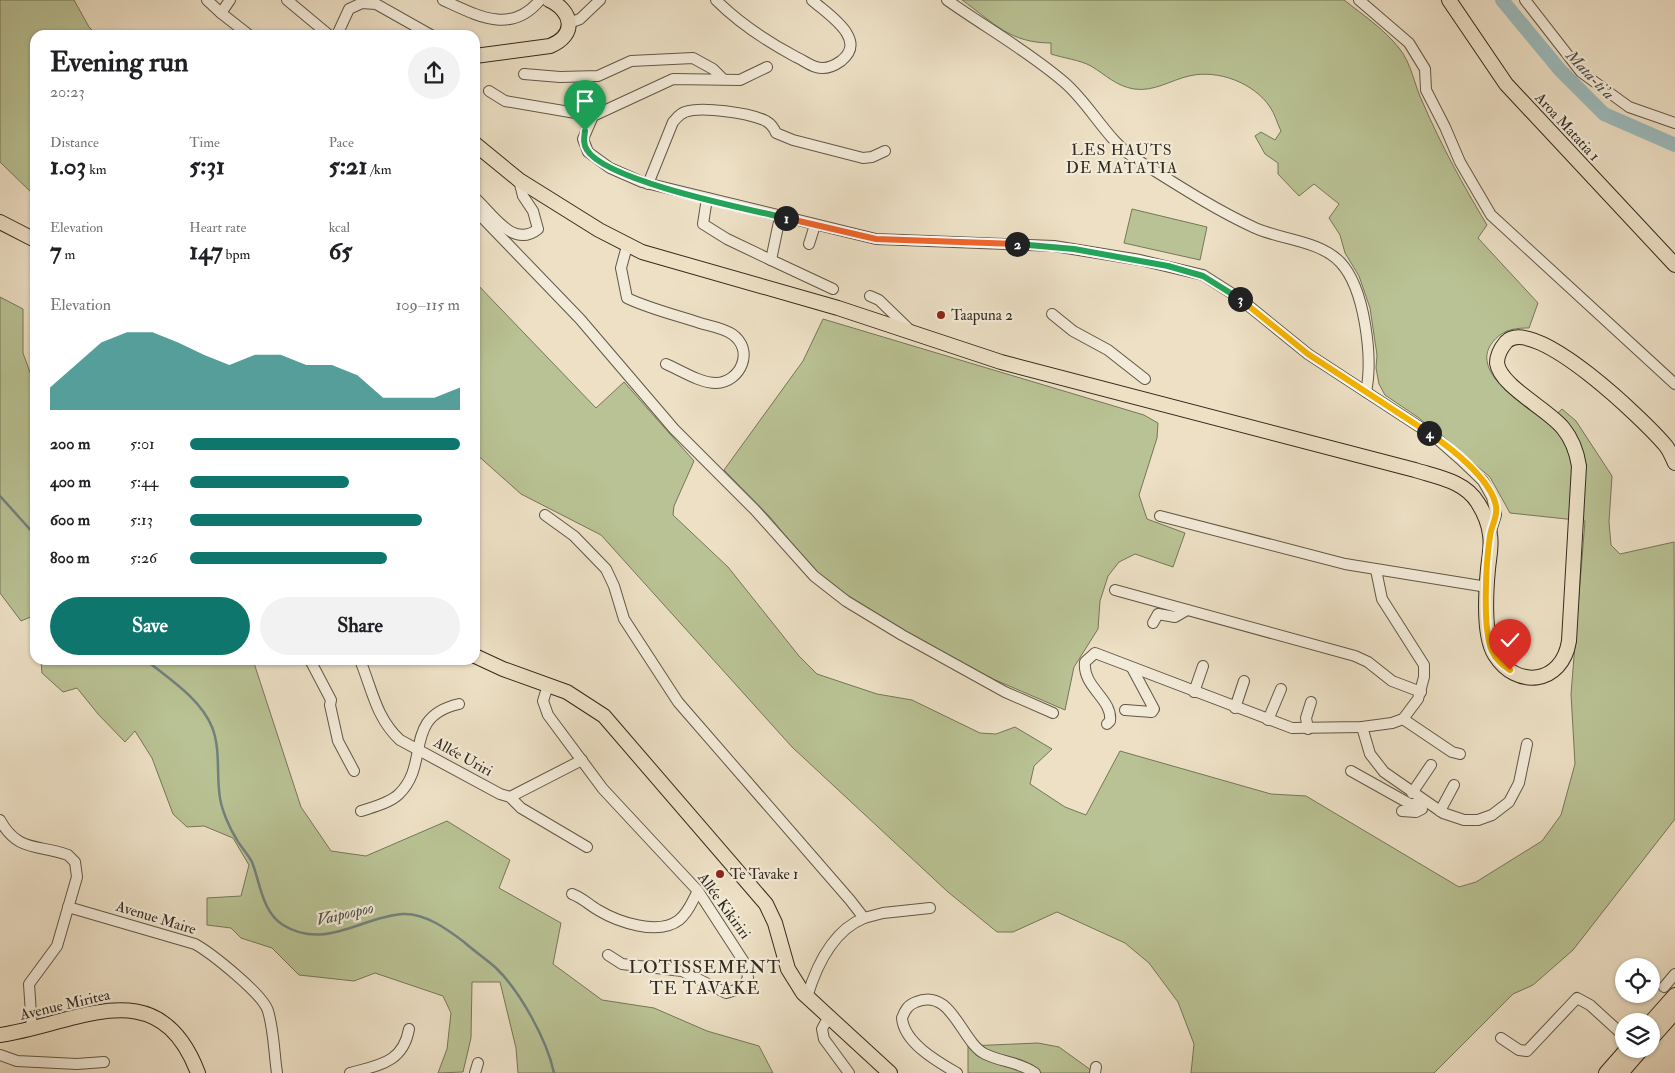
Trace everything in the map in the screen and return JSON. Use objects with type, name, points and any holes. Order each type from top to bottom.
[{"type":"main road","points":[[480,55],[550,46],[564,37],[569,23],[564,10],[549,0]]},
{"type":"main road","name":"Aroa Matatia 1","points":[[1449,0],[1506,84],[1675,265]]},
{"type":"main road","points":[[480,148],[518,180],[626,246],[657,257],[816,301],[1009,364],[1444,478],[1467,490],[1477,501],[1490,535],[1487,587],[1490,644],[1501,664],[1514,673],[1527,677],[1542,676],[1557,669],[1566,658],[1569,642],[1579,485],[1578,459],[1562,427],[1502,374],[1497,361],[1498,355],[1511,338],[1517,336],[1530,339],[1573,362],[1652,430],[1667,448],[1675,463]]},
{"type":"main road","points":[[0,222],[30,237]]},
{"type":"main road","points":[[480,658],[503,669],[567,692],[604,716],[766,904],[775,923],[788,970],[807,997],[829,1016],[881,1068],[890,1073]]},
{"type":"main road","points":[[1656,1013],[1669,991]]},
{"type":"main road","name":"Avenue Miritea","points":[[0,1035],[32,1029],[96,1012],[118,1009],[146,1014],[168,1027],[183,1041],[198,1073]]},
{"type":"main road","points":[[1660,1029],[1675,1012]]},
{"type":"main road","points":[[1606,1073],[1619,1058]]},
{"type":"main road","points":[[1621,1073],[1634,1058]]},
{"type":"street","points":[[207,0],[243,30]]},
{"type":"street","points":[[221,13],[230,0]]},
{"type":"street","points":[[287,0],[323,30]]},
{"type":"street","points":[[342,0],[348,10]]},
{"type":"street","points":[[443,0],[487,17],[511,20],[523,16],[540,0]]},
{"type":"street","points":[[569,23],[580,19],[600,0]]},
{"type":"street","points":[[716,0],[742,25],[778,48],[815,67],[828,68],[844,59],[849,51],[850,39],[844,28],[812,0]]},
{"type":"street","points":[[947,0],[1064,82],[1117,144],[1136,159],[1253,227],[1318,248],[1340,263],[1354,282],[1362,308],[1368,373],[1366,392]]},
{"type":"street","points":[[1358,0],[1409,43],[1425,69],[1426,90],[1460,162],[1491,215],[1675,384]]},
{"type":"street","points":[[1525,0],[1581,72],[1628,106],[1675,123]]},
{"type":"street","points":[[339,30],[348,10],[362,2],[376,4],[422,30]]},
{"type":"street","points":[[524,74],[560,77],[598,76],[631,61],[693,58],[713,69],[722,78]]},
{"type":"street","points":[[489,90],[511,102],[593,116],[673,79],[722,78],[740,80],[767,67]]},
{"type":"street","points":[[648,184],[673,122],[686,111],[704,109],[763,120],[774,128],[776,133],[793,140],[863,158],[872,157],[885,150]]},
{"type":"street","points":[[593,116],[583,139],[588,152],[610,168],[648,184],[815,225],[888,240],[1054,246],[1140,260],[1195,273],[1230,291],[1308,354],[1435,437],[1483,480],[1496,506],[1496,515],[1490,535]]},
{"type":"street","points":[[480,203],[511,234],[521,236],[534,232],[538,229],[537,221],[523,196],[518,180]]},
{"type":"street","points":[[707,198],[703,224],[727,239],[833,289]]},
{"type":"street","points":[[480,215],[580,319],[687,443],[755,510],[814,576],[846,601],[902,635],[1005,692],[1052,713]]},
{"type":"street","points":[[771,260],[780,216]]},
{"type":"street","points":[[809,244],[815,225]]},
{"type":"street","points":[[626,246],[621,268],[627,298],[724,330],[738,340],[744,354],[743,365],[738,373],[727,380],[714,383],[666,364]]},
{"type":"street","points":[[870,296],[879,300],[912,332]]},
{"type":"street","points":[[1052,314],[1073,331],[1108,350],[1145,379]]},
{"type":"street","points":[[544,514],[574,536],[606,569],[614,586],[624,619],[672,695],[864,918]]},
{"type":"street","points":[[1160,516],[1287,550],[1376,570],[1487,587]]},
{"type":"street","points":[[1107,724],[1110,721],[1109,711],[1086,676],[1085,662],[1095,653],[1235,708],[1292,728],[1362,727],[1392,723],[1403,719],[1421,692],[1424,665],[1382,599],[1376,570]]},
{"type":"street","points":[[1115,590],[1355,656],[1368,662],[1392,681],[1421,692]]},
{"type":"street","points":[[1153,623],[1158,614],[1175,617],[1187,610]]},
{"type":"street","points":[[313,665],[328,693],[338,740],[354,770]]},
{"type":"street","name":"Allée Uriri","points":[[362,665],[379,715],[389,730],[400,740],[502,796],[510,797],[521,808],[587,847]]},
{"type":"street","points":[[1194,692],[1203,666]]},
{"type":"street","points":[[1125,710],[1152,712],[1154,709],[1132,668]]},
{"type":"street","points":[[1235,708],[1244,681]]},
{"type":"street","name":"Allée Kikiriri","points":[[548,685],[543,700],[547,712],[609,796],[698,891],[746,965],[748,978],[742,988],[726,992],[682,971],[622,964],[614,961],[608,954]]},
{"type":"street","points":[[1268,720],[1281,689]]},
{"type":"street","points":[[1308,729],[1306,718],[1311,702]]},
{"type":"street","points":[[361,811],[401,792],[412,773],[423,730],[434,713],[442,708],[459,704]]},
{"type":"street","points":[[1403,719],[1452,752],[1460,754]]},
{"type":"street","points":[[1362,727],[1367,748],[1378,766],[1422,802],[1457,819],[1471,820],[1492,814],[1505,806],[1519,783],[1527,744]]},
{"type":"street","points":[[510,797],[582,760]]},
{"type":"street","points":[[1412,793],[1432,765]]},
{"type":"street","points":[[1350,771],[1410,804],[1422,802]]},
{"type":"street","points":[[1440,811],[1454,785]]},
{"type":"street","points":[[1402,811],[1416,812],[1423,808],[1422,802]]},
{"type":"street","points":[[0,820],[10,834],[24,845],[61,852],[72,858],[77,873],[57,946],[29,984],[32,1029]]},
{"type":"street","points":[[572,894],[612,917],[627,922],[660,927],[680,919],[686,913],[698,891]]},
{"type":"street","name":"Avenue Maire","points":[[68,907],[195,944],[205,951],[256,993],[265,1006],[270,1022],[276,1073]]},
{"type":"street","points":[[807,997],[818,967],[826,952],[841,935],[864,918],[883,913],[930,908]]},
{"type":"street","points":[[1669,991],[1675,974]]},
{"type":"street","points":[[1501,1038],[1525,1052],[1577,998],[1590,1005],[1615,1028]]},
{"type":"street","points":[[958,1073],[920,1046],[905,1031],[902,1018],[911,1004],[920,1000],[938,1003],[956,1018],[976,1048],[985,1055],[1026,1067],[1035,1073]]},
{"type":"street","points":[[829,1016],[822,1029],[824,1039],[849,1073]]},
{"type":"street","points":[[350,1073],[388,1062],[400,1052],[408,1029]]},
{"type":"street","points":[[0,1055],[18,1061],[77,1064],[104,1062]]},
{"type":"green space","points":[[0,0],[74,0],[92,30],[30,30],[30,191],[0,162]]},
{"type":"green space","points":[[962,0],[1344,0],[1380,28],[1403,54],[1437,134],[1487,225],[1478,238],[1538,303],[1529,328],[1508,331],[1500,335],[1492,343],[1487,354],[1488,366],[1494,377],[1515,399],[1547,423],[1562,409],[1576,421],[1612,476],[1609,522],[1611,545],[1620,554],[1674,542],[1675,819],[1573,950],[1533,985],[1513,994],[1434,1073],[1191,1073],[1194,1044],[1178,1002],[1149,963],[1125,943],[1057,912],[1013,932],[997,932],[948,892],[792,747],[601,535],[521,494],[480,457],[480,287],[596,408],[624,382],[694,461],[674,506],[673,515],[728,567],[799,656],[817,674],[877,694],[912,700],[980,733],[996,734],[1015,727],[1052,749],[1034,766],[1030,784],[1065,807],[1086,815],[1120,751],[1271,794],[1306,796],[1459,887],[1476,882],[1542,841],[1561,815],[1575,764],[1571,694],[1585,521],[1510,513],[1490,477],[1419,418],[1385,395],[1379,384],[1376,368],[1377,355],[1370,308],[1359,276],[1345,253],[1340,235],[1329,218],[1339,204],[1314,184],[1299,196],[1278,174],[1278,163],[1265,154],[1255,136],[1261,132],[1275,140],[1281,131],[1270,107],[1255,91],[1223,76],[1200,74],[1148,89],[1128,88],[1116,83],[1087,64],[1051,54],[1051,43],[1024,40],[993,24]]},
{"type":"green space","points":[[1132,209],[1207,227],[1200,260],[1124,243]]},
{"type":"green space","points":[[0,297],[23,309],[23,353],[30,372],[30,617],[21,621],[0,593]]},
{"type":"green space","points":[[823,319],[1144,415],[1158,423],[1157,438],[1139,495],[1147,519],[1185,533],[1173,567],[1135,554],[1119,562],[1108,576],[1100,601],[1098,629],[1074,667],[1065,710],[993,679],[929,646],[845,594],[817,574],[770,517],[724,470],[803,361]]},
{"type":"green space","points":[[41,665],[255,665],[301,807],[331,851],[366,856],[447,821],[510,860],[499,888],[561,923],[553,964],[602,1000],[654,1008],[707,1031],[759,1046],[773,1073],[518,1073],[516,1048],[500,982],[472,982],[471,1038],[463,1072],[438,1073],[447,1049],[451,1013],[443,996],[375,973],[354,981],[299,975],[272,948],[241,938],[231,928],[207,925],[207,898],[241,896],[249,865],[233,838],[204,826],[187,827],[173,814],[152,758],[135,731],[125,742],[98,714],[77,688],[63,692],[42,673]]},
{"type":"green space","points":[[1038,1043],[1059,1047],[1095,1073],[968,1073],[968,1046]]},
{"type":"waterway","name":"Mata-ti'a","points":[[1502,0],[1560,70],[1604,114],[1675,145]]},
{"type":"waterway","name":"Vaipoopoo","points":[[0,496],[30,529]]},
{"type":"waterway","name":"Vaipoopoo","points":[[152,665],[192,698],[207,717],[212,727],[215,735],[219,789],[223,808],[234,836],[252,862],[266,905],[276,919],[283,925],[299,932],[314,935],[344,930],[373,920],[403,914],[419,916],[435,923],[464,942],[496,968],[514,989],[539,1031],[554,1073]]},
{"type":"place","name":"Taapuna 2","points":[[941,315]]},
{"type":"place","name":"Te Tavake 1","points":[[720,874]]},
{"type":"district","name":"LES HAUTS DE MATATIA","points":[[1122,159]]},
{"type":"district","name":"LOTISSEMENT TE TAVAKE","points":[[705,978]]},
{"type":"route","points":[[585,131],[583,139],[588,152],[610,168],[636,180],[861,236],[904,242],[1054,246],[1168,266],[1207,277],[1250,306],[1308,354],[1435,437],[1483,480],[1496,506],[1496,515],[1490,535],[1487,571],[1488,634],[1495,656],[1501,664],[1510,670]]}]
